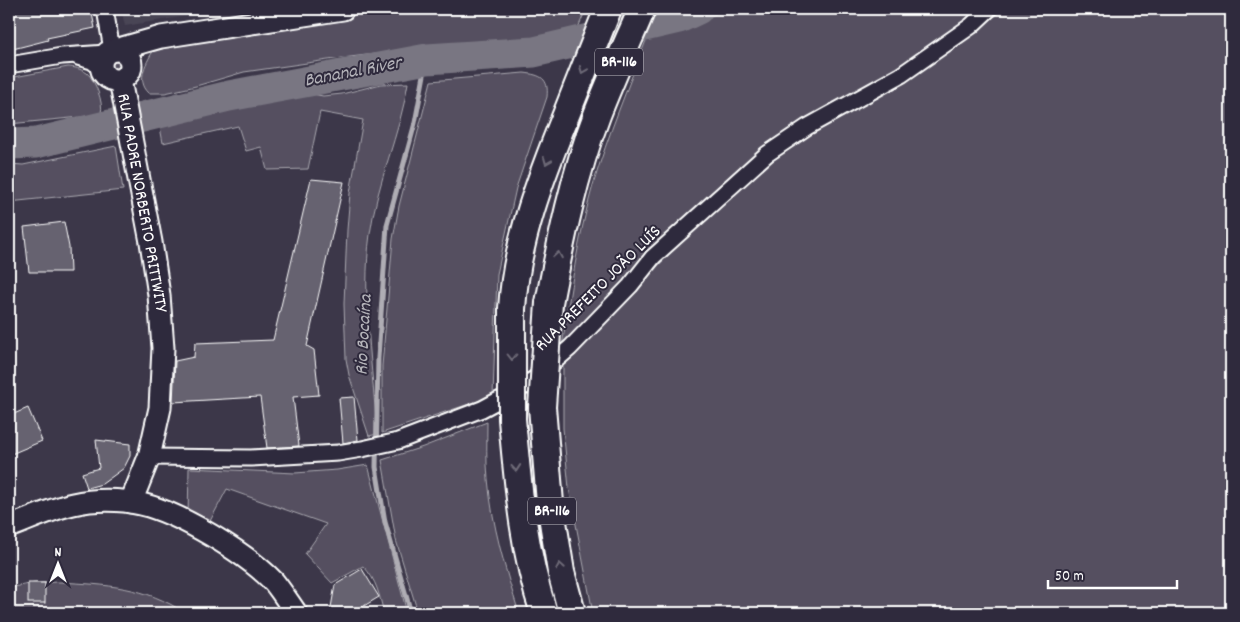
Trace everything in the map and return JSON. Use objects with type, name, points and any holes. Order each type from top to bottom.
[{"type":"highway","name":"BR-116","points":[[544,613],[538,595],[525,536],[518,488],[512,420],[513,288],[525,233],[542,174],[608,9]]},
{"type":"highway","name":"BR-116","points":[[572,613],[561,572],[550,503],[542,407],[549,303],[560,242],[576,182],[597,116],[642,9]]},
{"type":"main road","points":[[113,56],[161,38],[343,9]]},
{"type":"main road","name":"RUA PADRE NORBERTO PRITTWITY","points":[[113,56],[131,70],[121,84],[151,242],[159,295],[163,348],[160,408],[149,457],[131,502]]},
{"type":"main road","points":[[9,527],[73,504],[101,501],[131,502],[163,511],[240,554],[274,583],[296,613]]},
{"type":"street","points":[[9,65],[62,56],[113,56],[105,9]]},
{"type":"street","name":"RUA PREFEITO JOÃO LUÍS","points":[[149,457],[286,457],[362,449],[398,440],[482,409],[527,385],[570,348],[630,286],[653,258],[767,154],[807,127],[901,75],[971,26],[989,9]]},
{"type":"shaded area","points":[[121,9],[231,9],[125,26]]},
{"type":"shaded area","points":[[379,9],[586,9],[575,35],[491,45],[423,48],[342,58],[244,72],[165,93],[149,93],[143,82],[144,70],[155,48],[282,22]]},
{"type":"shaded area","points":[[728,9],[982,9],[915,60],[803,125],[562,347],[571,286],[593,185],[647,38],[685,26]]},
{"type":"shaded area","points":[[1004,9],[1231,9],[1231,613],[593,613],[569,488],[563,428],[563,361],[622,305],[684,238],[767,163],[805,135],[939,58]]},
{"type":"shaded area","points":[[127,57],[130,66],[126,74],[111,77],[107,73],[104,67],[105,59]]},
{"type":"shaded area","points":[[68,67],[80,69],[90,76],[100,98],[101,113],[91,116],[9,124],[9,78]]},
{"type":"shaded area","points":[[524,73],[539,76],[543,79],[547,86],[547,97],[516,188],[497,274],[493,396],[382,433],[382,366],[393,239],[399,206],[431,81]]},
{"type":"shaded area","points":[[408,83],[400,121],[373,215],[370,234],[367,309],[377,434],[369,436],[349,375],[346,359],[344,304],[350,193],[363,120],[320,112],[308,169],[267,170],[261,147],[246,151],[238,126],[163,143],[160,127],[170,118],[219,107],[270,91],[290,90],[323,96],[342,94],[381,84]]},
{"type":"shaded area","points":[[116,146],[123,190],[9,202],[9,164],[23,165]]},
{"type":"shaded area","points":[[487,422],[487,472],[490,496],[504,563],[519,613],[418,613],[396,540],[382,460],[423,447]]},
{"type":"shaded area","points":[[368,465],[407,613],[384,613],[374,582],[363,566],[332,583],[305,554],[326,524],[227,489],[209,523],[188,516],[189,468],[295,473],[337,470]]},
{"type":"shaded area","points":[[60,582],[125,588],[155,597],[185,613],[9,613],[9,588],[34,583]]},
{"type":"building","points":[[9,9],[91,9],[95,28],[47,38],[48,40],[9,50]]},
{"type":"building","points":[[311,179],[344,182],[307,346],[314,350],[319,395],[293,397],[299,446],[267,448],[260,397],[173,402],[175,361],[194,357],[195,343],[273,340]]},
{"type":"building","points":[[64,222],[69,247],[70,272],[29,272],[24,227]]},
{"type":"building","points":[[354,397],[358,440],[343,443],[339,398]]},
{"type":"building","points":[[28,408],[42,441],[9,455],[9,416]]},
{"type":"building","points":[[96,440],[130,444],[130,456],[124,468],[102,484],[87,488],[82,473],[99,468]]},
{"type":"building","points":[[362,569],[379,597],[352,613],[330,613],[335,585]]},
{"type":"building","points":[[28,583],[45,583],[45,603],[28,603]]},
{"type":"waterway","name":"Bananal River","points":[[9,144],[36,143],[229,96],[427,59],[534,52],[679,18],[698,9]]},
{"type":"waterway","name":"Rio Bocaína","points":[[411,613],[385,522],[376,467],[378,358],[387,225],[415,123],[427,59]]}]
